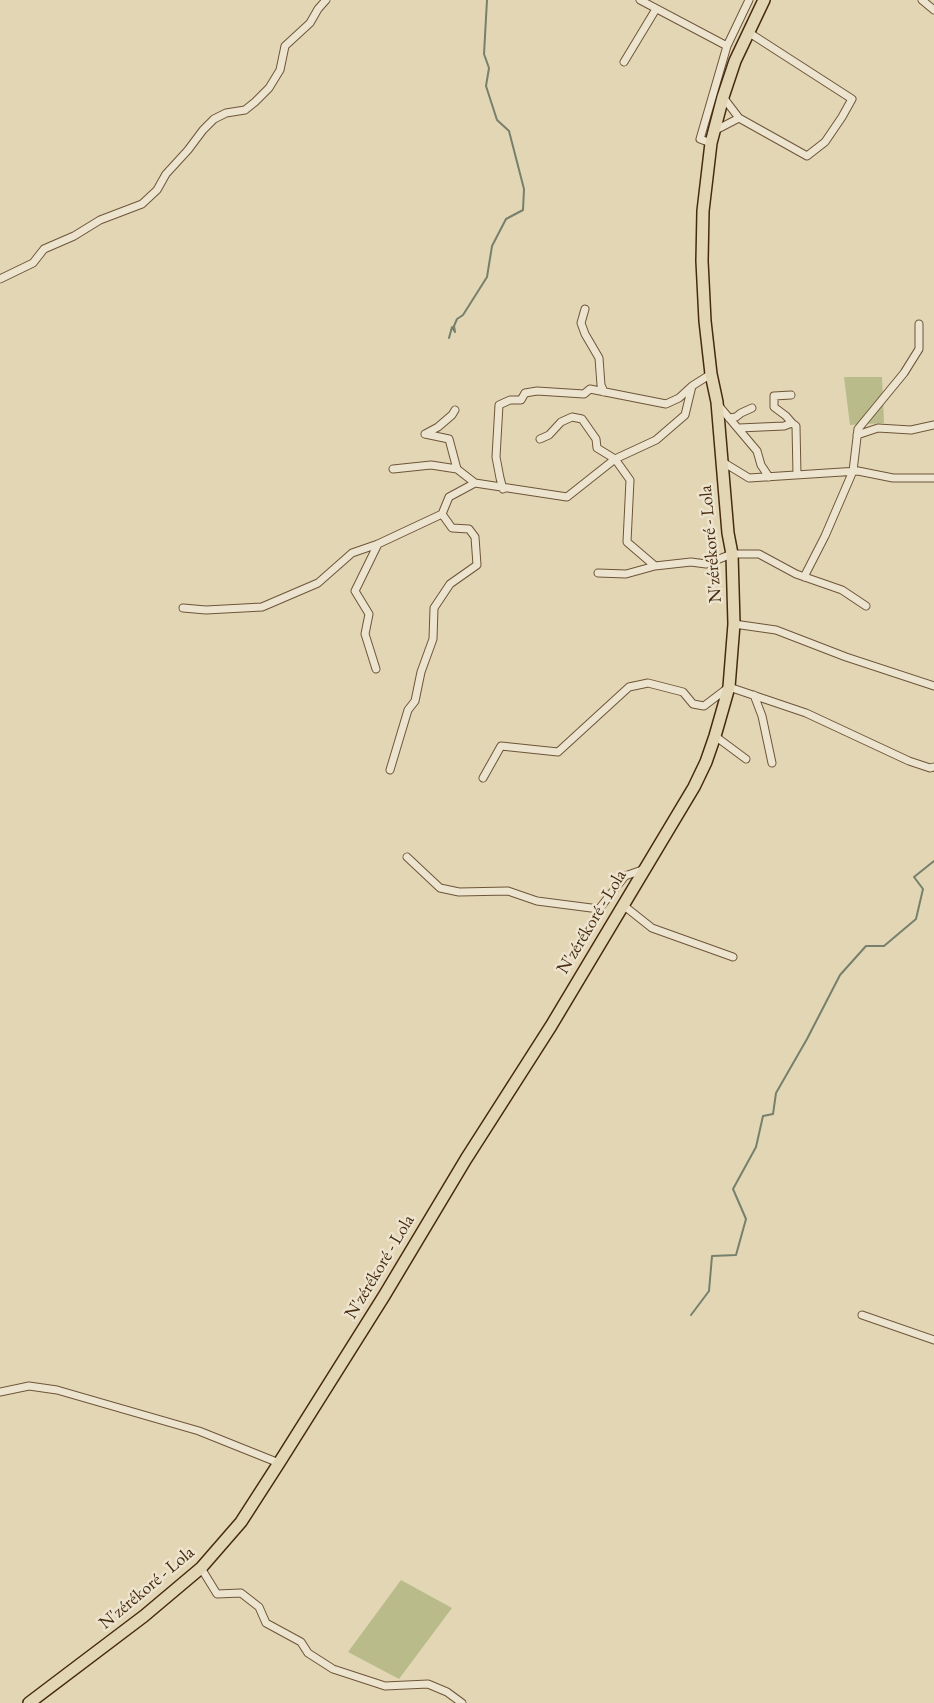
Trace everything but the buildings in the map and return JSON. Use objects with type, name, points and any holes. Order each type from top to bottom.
[{"type":"highway","name":"N'zérékoré - Lola","points":[[29,1703],[144,1616],[201,1568],[241,1522],[280,1463],[384,1296],[466,1159],[551,1026],[694,787],[715,736],[729,687],[734,624],[732,554],[728,533],[717,402],[706,321],[702,261],[703,211],[711,143],[723,97],[735,61],[764,0]]},
{"type":"street","points":[[0,279],[34,263],[44,249],[74,236],[100,220],[142,204],[157,190],[166,174],[209,124],[226,113],[245,110],[269,88],[280,70],[285,46],[310,23],[326,0]]},
{"type":"street","points":[[640,0],[727,46]]},
{"type":"street","points":[[711,143],[700,139],[727,46],[749,0]]},
{"type":"street","points":[[922,0],[934,10]]},
{"type":"street","points":[[624,62],[656,9]]},
{"type":"street","points":[[723,97],[739,118],[807,156],[825,142],[852,99],[748,32]]},
{"type":"street","points":[[714,131],[739,118]]},
{"type":"street","points":[[585,309],[581,323],[599,358],[600,385],[604,392]]},
{"type":"street","points":[[804,577],[853,471],[858,429],[904,373],[919,349],[919,324]]},
{"type":"street","points":[[503,489],[496,457],[498,405],[510,400],[522,400],[525,393],[538,391],[584,394],[590,389],[666,404],[679,398],[692,386],[712,374]]},
{"type":"street","points":[[393,469],[431,465],[457,469],[474,484],[567,497],[616,459],[656,440],[684,415],[692,386]]},
{"type":"street","points":[[790,395],[774,396],[774,407],[796,426],[797,475]]},
{"type":"street","points":[[717,402],[758,451],[761,465],[769,476]]},
{"type":"street","points":[[729,418],[736,417],[752,408]]},
{"type":"street","points":[[455,410],[452,416],[425,434],[449,438],[457,469]]},
{"type":"street","points":[[540,439],[549,435],[561,422],[572,417],[582,419],[596,439],[597,448],[616,459],[630,480],[627,542],[655,566]]},
{"type":"street","points":[[739,428],[784,426],[792,422]]},
{"type":"street","points":[[857,435],[878,428],[911,430],[934,424]]},
{"type":"street","points":[[721,461],[749,478],[853,471],[893,478],[934,478]]},
{"type":"street","points":[[182,608],[206,610],[262,607],[318,583],[352,553],[378,544],[442,514],[449,497],[474,484]]},
{"type":"street","points":[[390,770],[408,710],[415,701],[421,672],[433,640],[434,608],[450,584],[477,565],[475,537],[469,529],[452,528],[442,514]]},
{"type":"street","points":[[376,669],[365,634],[368,614],[355,591],[378,544]]},
{"type":"street","points":[[598,573],[626,574],[655,566],[691,562],[706,564],[732,554],[759,554],[796,574],[842,590],[866,606]]},
{"type":"street","points":[[734,624],[776,630],[846,657],[934,686]]},
{"type":"street","points":[[483,778],[501,746],[558,752],[629,687],[648,683],[683,692],[693,704],[704,706],[729,687],[806,712],[909,761],[930,768],[934,767]]},
{"type":"street","points":[[754,695],[762,716],[772,763]]},
{"type":"street","points":[[715,736],[746,759]]},
{"type":"street","points":[[407,857],[440,888],[458,892],[508,891],[537,901],[599,909],[625,876],[645,869]]},
{"type":"street","points":[[623,905],[652,928],[733,957]]},
{"type":"street","points":[[862,1315],[934,1340]]},
{"type":"street","points":[[0,1392],[29,1386],[57,1390],[199,1431],[280,1463]]},
{"type":"street","points":[[201,1568],[217,1594],[241,1593],[259,1607],[266,1623],[301,1642],[308,1653],[333,1669],[385,1686],[428,1684],[447,1692],[462,1703]]},
{"type":"green space","points":[[844,377],[882,377],[884,423],[850,425]]},
{"type":"green space","points":[[401,1580],[452,1608],[399,1679],[348,1652]]},
{"type":"waterway","points":[[449,338],[452,327],[455,332],[454,326],[457,319],[463,315],[487,277],[492,246],[506,219],[523,210],[524,189],[509,131],[497,120],[486,86],[489,68],[484,54],[487,0]]},
{"type":"waterway","points":[[691,1315],[709,1291],[712,1256],[736,1255],[746,1219],[733,1189],[756,1147],[763,1116],[773,1114],[776,1093],[807,1039],[840,975],[866,946],[884,946],[916,919],[923,889],[914,877],[934,861]]}]
